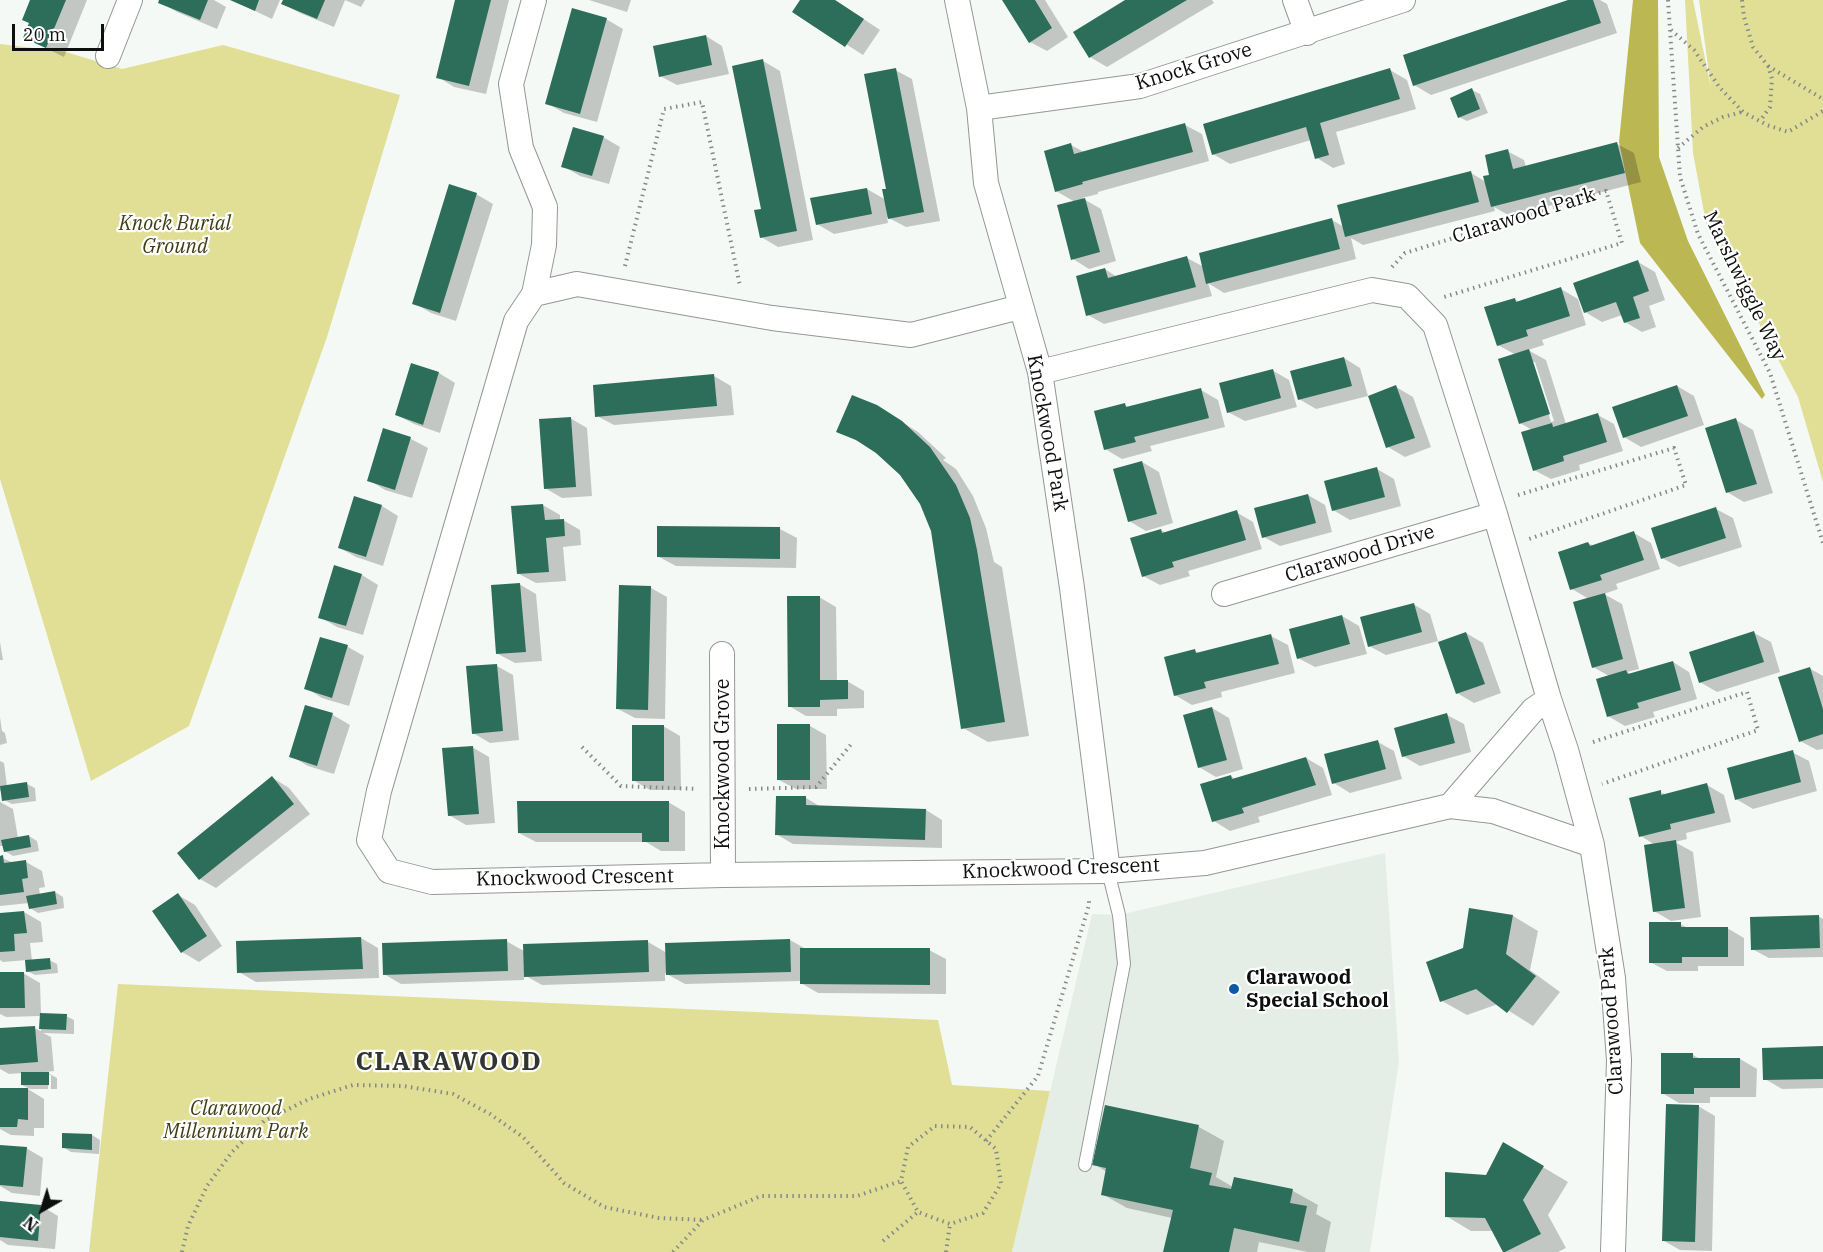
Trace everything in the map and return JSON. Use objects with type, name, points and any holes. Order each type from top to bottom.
[{"type":"street","points":[[108,56],[130,0]]},
{"type":"street","points":[[534,0],[511,84],[521,148],[545,207],[544,245],[534,294],[577,284],[746,313],[911,335],[1020,307]]},
{"type":"street","name":"Knockwood Park","points":[[957,0],[979,108],[986,183],[1040,372],[1072,588],[1099,872]]},
{"type":"street","points":[[1295,0],[1307,33]]},
{"type":"street","name":"Knock Grove","points":[[979,108],[1140,86],[1403,0]]},
{"type":"street","name":"Clarawood Park","points":[[1040,372],[1372,290],[1407,296],[1435,325],[1505,547],[1592,845],[1613,978],[1619,1060],[1612,1252]]},
{"type":"street","name":"Knockwood Crescent","points":[[534,294],[516,321],[379,791],[369,840],[389,871],[432,882],[723,874],[1099,872],[1205,863],[1450,806],[1493,811],[1592,845]]},
{"type":"street","name":"Clarawood Drive","points":[[1224,594],[1493,508]]},
{"type":"street","name":"Knockwood Grove","points":[[722,654],[723,874]]},
{"type":"street","points":[[1450,806],[1533,710],[1549,699]]},
{"type":"lane","points":[[1085,1166],[1124,964],[1119,915],[1099,872]]},
{"type":"path","name":"Marshwiggle Way","points":[[1668,0],[1680,177],[1698,234],[1770,373],[1823,543]]},
{"type":"path","points":[[1742,0],[1753,48],[1768,66],[1823,99]]},
{"type":"path","points":[[1671,30],[1694,50],[1720,88],[1743,112],[1788,132],[1823,111]]},
{"type":"path","points":[[1760,121],[1770,106],[1772,79],[1768,66]]},
{"type":"path","points":[[619,291],[664,108],[702,102],[746,313]]},
{"type":"path","points":[[1678,148],[1703,127],[1723,117],[1743,112]]},
{"type":"path","name":"Clarawood Park","points":[[1372,290],[1405,253],[1606,191],[1622,243],[1416,305]]},
{"type":"path","points":[[1493,508],[1674,448],[1686,485],[1505,547]]},
{"type":"path","points":[[1566,750],[1747,692],[1758,730],[1578,792]]},
{"type":"path","points":[[582,747],[621,786],[723,790],[816,787],[853,742]]},
{"type":"path","points":[[986,1141],[1038,1076],[1099,872]]},
{"type":"path","points":[[182,1252],[188,1226],[207,1186],[232,1152],[264,1121],[309,1099],[353,1085],[403,1086],[453,1094],[490,1114],[523,1137],[564,1183],[604,1207],[659,1218],[703,1220]]},
{"type":"path","points":[[935,1126],[970,1126],[996,1149],[1001,1184],[983,1213],[950,1224],[918,1212],[901,1181],[908,1147],[935,1126]]},
{"type":"path","points":[[673,1252],[703,1220],[761,1196],[857,1196],[901,1181]]},
{"type":"path","points":[[883,1241],[918,1212]]},
{"type":"path","points":[[946,1252],[950,1224]]},
{"type":"shaded area","points":[[1633,0],[1658,0],[1659,157],[1688,241],[1765,395],[1762,399],[1640,243],[1619,142]]},
{"type":"shaded area","name":"Clarawood Special School","points":[[1385,853],[1399,1062],[1370,1252],[1012,1252],[1092,914],[1119,915]]},
{"type":"green space","points":[[1685,0],[1693,0],[1711,88],[1699,0],[1823,0],[1823,482],[1798,397],[1706,223],[1693,153]]},
{"type":"green space","name":"Knock Burial Ground","points":[[0,44],[66,52],[122,69],[223,45],[400,95],[327,337],[189,726],[91,781],[0,479]]},
{"type":"green space","name":"Clarawood Millennium Park","points":[[118,984],[938,1020],[952,1085],[1050,1091],[1012,1252],[89,1252]]},
{"type":"building","points":[[30,0],[66,0],[46,48],[23,38],[29,23],[22,20]]},
{"type":"building","points":[[159,0],[208,0],[200,20],[158,3]]},
{"type":"building","points":[[230,0],[259,0],[255,11]]},
{"type":"building","points":[[283,0],[325,0],[317,19],[281,4]]},
{"type":"building","points":[[455,0],[491,0],[469,86],[436,78]]},
{"type":"building","points":[[800,0],[835,0],[864,19],[845,47],[792,12]]},
{"type":"building","points":[[1002,0],[1035,0],[1052,28],[1029,43]]},
{"type":"building","points":[[1125,0],[1187,0],[1089,58],[1073,32]]},
{"type":"building","points":[[1568,0],[1593,0],[1601,23],[1413,86],[1403,55]]},
{"type":"building","points":[[572,8],[607,18],[580,114],[545,104]]},
{"type":"building","points":[[706,35],[712,65],[659,77],[653,46]]},
{"type":"building","points":[[763,59],[797,231],[760,238],[754,210],[761,209],[732,66]]},
{"type":"building","points":[[896,68],[924,212],[888,219],[882,189],[886,189],[864,74]]},
{"type":"building","points":[[1390,68],[1400,99],[1320,123],[1329,155],[1315,159],[1306,127],[1212,155],[1203,124]]},
{"type":"building","points":[[1472,88],[1480,109],[1458,118],[1450,98]]},
{"type":"building","points":[[1185,123],[1193,152],[1082,182],[1083,184],[1055,192],[1044,151],[1071,143],[1074,154]]},
{"type":"building","points":[[573,127],[604,136],[592,176],[561,167]]},
{"type":"building","points":[[1617,142],[1625,173],[1491,207],[1483,176],[1489,175],[1485,155],[1508,149],[1513,169]]},
{"type":"building","points":[[1471,171],[1479,202],[1345,237],[1337,205]]},
{"type":"building","points":[[449,184],[477,193],[440,313],[412,304]]},
{"type":"building","points":[[867,188],[872,214],[816,225],[810,198]]},
{"type":"building","points":[[1085,198],[1100,252],[1071,260],[1057,205]]},
{"type":"building","points":[[1332,218],[1340,249],[1206,284],[1199,253]]},
{"type":"building","points":[[1187,256],[1196,287],[1086,316],[1076,276],[1105,268],[1108,278]]},
{"type":"building","points":[[1638,260],[1649,291],[1633,297],[1640,318],[1624,323],[1616,302],[1584,313],[1573,283]]},
{"type":"building","points":[[1561,287],[1570,316],[1526,330],[1528,336],[1497,346],[1484,307],[1515,298],[1516,302]]},
{"type":"building","points":[[1529,349],[1550,414],[1519,424],[1498,359]]},
{"type":"building","points":[[1344,357],[1352,386],[1298,400],[1290,371]]},
{"type":"building","points":[[411,363],[439,372],[423,425],[395,415]]},
{"type":"building","points":[[1273,369],[1281,398],[1227,413],[1219,383]]},
{"type":"building","points":[[714,374],[717,406],[595,417],[593,385]]},
{"type":"building","points":[[1396,385],[1415,438],[1386,448],[1368,396]]},
{"type":"building","points":[[1677,385],[1688,416],[1623,438],[1612,407]]},
{"type":"building","points":[[1201,388],[1209,418],[1134,437],[1136,442],[1104,450],[1094,411],[1125,403],[1126,407]]},
{"type":"building","points":[[852,395],[877,405],[902,421],[930,447],[956,485],[970,518],[977,550],[1005,722],[961,729],[931,531],[920,504],[900,475],[876,453],[856,440],[836,432]]},
{"type":"building","points":[[1598,413],[1607,442],[1563,456],[1564,461],[1533,471],[1521,432],[1552,423],[1553,427]]},
{"type":"building","points":[[571,417],[576,487],[544,489],[539,419]]},
{"type":"building","points":[[1736,418],[1757,484],[1726,493],[1705,428]]},
{"type":"building","points":[[383,428],[411,437],[395,490],[367,481]]},
{"type":"building","points":[[1142,461],[1157,514],[1128,522],[1113,469]]},
{"type":"building","points":[[1377,467],[1385,497],[1332,511],[1324,481]]},
{"type":"building","points":[[1308,494],[1316,523],[1262,538],[1254,508]]},
{"type":"building","points":[[354,496],[382,505],[366,557],[338,548]]},
{"type":"building","points":[[543,504],[545,520],[564,519],[565,536],[546,538],[549,572],[517,574],[511,506]]},
{"type":"building","points":[[1716,507],[1726,538],[1661,559],[1651,528]]},
{"type":"building","points":[[1237,510],[1246,540],[1172,562],[1174,567],[1142,577],[1130,538],[1161,529],[1162,533]]},
{"type":"building","points":[[657,526],[780,527],[780,559],[657,557]]},
{"type":"building","points":[[1634,531],[1644,560],[1600,575],[1602,580],[1570,590],[1558,552],[1588,542],[1590,546]]},
{"type":"building","points":[[334,565],[362,574],[346,626],[318,618]]},
{"type":"building","points":[[520,583],[526,652],[496,654],[491,585]]},
{"type":"building","points":[[619,585],[651,586],[648,710],[616,709]]},
{"type":"building","points":[[1605,593],[1623,659],[1592,668],[1573,602]]},
{"type":"building","points":[[787,596],[820,596],[820,680],[848,680],[848,699],[820,700],[820,707],[788,707]]},
{"type":"building","points":[[1414,603],[1422,632],[1368,647],[1360,617]]},
{"type":"building","points":[[1342,615],[1350,644],[1297,659],[1289,629]]},
{"type":"building","points":[[1754,631],[1764,662],[1699,683],[1689,652]]},
{"type":"building","points":[[1466,632],[1485,684],[1456,694],[1438,642]]},
{"type":"building","points":[[1271,634],[1279,664],[1204,682],[1206,688],[1174,696],[1164,657],[1195,649],[1196,653]]},
{"type":"building","points":[[320,637],[348,645],[332,698],[304,689]]},
{"type":"building","points":[[1673,661],[1681,690],[1637,703],[1639,708],[1607,717],[1596,679],[1626,670],[1628,674]]},
{"type":"building","points":[[497,664],[503,731],[472,734],[466,666]]},
{"type":"building","points":[[1810,667],[1823,709],[1823,734],[1799,742],[1778,677]]},
{"type":"building","points":[[305,705],[333,713],[317,766],[289,757]]},
{"type":"building","points":[[1212,707],[1227,760],[1198,768],[1183,715]]},
{"type":"building","points":[[1447,713],[1455,743],[1402,757],[1394,728]]},
{"type":"building","points":[[777,724],[810,724],[810,780],[777,780]]},
{"type":"building","points":[[632,725],[664,725],[664,781],[632,781]]},
{"type":"building","points":[[1378,740],[1386,769],[1332,784],[1324,754]]},
{"type":"building","points":[[473,746],[479,814],[448,816],[442,748]]},
{"type":"building","points":[[1793,750],[1801,782],[1735,800],[1727,768]]},
{"type":"building","points":[[1306,757],[1316,785],[1242,808],[1244,813],[1212,822],[1200,784],[1231,775],[1232,779]]},
{"type":"building","points":[[272,776],[294,804],[199,880],[177,853]]},
{"type":"building","points":[[27,782],[29,797],[2,801],[0,786]]},
{"type":"building","points":[[1707,783],[1715,813],[1670,824],[1671,829],[1639,837],[1629,798],[1661,790],[1661,795]]},
{"type":"building","points":[[776,796],[806,796],[806,805],[926,809],[925,840],[775,835]]},
{"type":"building","points":[[517,801],[669,801],[669,842],[642,842],[642,833],[518,833]]},
{"type":"building","points":[[29,835],[31,847],[4,852],[1,840]]},
{"type":"building","points":[[1676,840],[1685,908],[1653,912],[1644,845]]},
{"type":"building","points":[[3,855],[4,863],[26,860],[28,878],[22,879],[24,892],[0,895],[0,856]]},
{"type":"building","points":[[55,891],[57,904],[29,909],[26,896]]},
{"type":"building","points":[[178,893],[207,936],[181,953],[152,911]]},
{"type":"building","points":[[1469,908],[1513,915],[1506,954],[1536,976],[1507,1013],[1476,989],[1440,1002],[1426,962],[1463,948]]},
{"type":"building","points":[[24,911],[27,933],[14,934],[15,951],[0,952],[0,913]]},
{"type":"building","points":[[1819,915],[1820,948],[1751,950],[1750,917]]},
{"type":"building","points":[[1649,922],[1681,922],[1681,927],[1728,927],[1728,957],[1682,957],[1682,963],[1649,963]]},
{"type":"building","points":[[361,937],[363,969],[237,973],[236,941]]},
{"type":"building","points":[[507,939],[508,971],[383,975],[382,943]]},
{"type":"building","points":[[790,939],[791,972],[666,975],[665,943]]},
{"type":"building","points":[[648,940],[649,972],[524,977],[523,944]]},
{"type":"building","points":[[800,948],[930,948],[930,985],[800,984]]},
{"type":"building","points":[[50,958],[51,969],[26,972],[25,960]]},
{"type":"building","points":[[0,972],[24,972],[25,1008],[0,1008]]},
{"type":"building","points":[[40,1013],[67,1014],[66,1030],[39,1029]]},
{"type":"building","points":[[35,1026],[38,1062],[0,1065],[0,1028]]},
{"type":"building","points":[[1823,1046],[1823,1079],[1763,1080],[1762,1048]]},
{"type":"building","points":[[1661,1053],[1693,1053],[1693,1058],[1740,1058],[1740,1088],[1694,1088],[1694,1094],[1661,1094]]},
{"type":"building","points":[[21,1072],[49,1072],[49,1085],[21,1085]]},
{"type":"building","points":[[0,1088],[28,1088],[28,1120],[18,1119],[17,1127],[0,1127]]},
{"type":"building","points":[[1666,1104],[1699,1105],[1695,1242],[1662,1241]]},
{"type":"building","points":[[1105,1105],[1199,1125],[1190,1168],[1212,1173],[1209,1185],[1231,1189],[1234,1177],[1293,1189],[1290,1203],[1307,1206],[1299,1242],[1234,1228],[1229,1252],[1163,1252],[1173,1210],[1101,1195],[1106,1168],[1092,1165]]},
{"type":"building","points":[[62,1133],[92,1134],[92,1150],[62,1148]]},
{"type":"building","points":[[1503,1142],[1544,1166],[1523,1200],[1541,1234],[1505,1252],[1485,1218],[1445,1217],[1445,1172],[1486,1175]]},
{"type":"building","points":[[0,1145],[27,1147],[23,1187],[0,1185]]},
{"type":"building","points":[[0,1201],[41,1205],[38,1241],[0,1237]]},
{"type":"place","name":"Clarawood Special School","points":[[1234,989]]},
{"type":"district","name":"CLARAWOOD","points":[[449,1062]]}]
